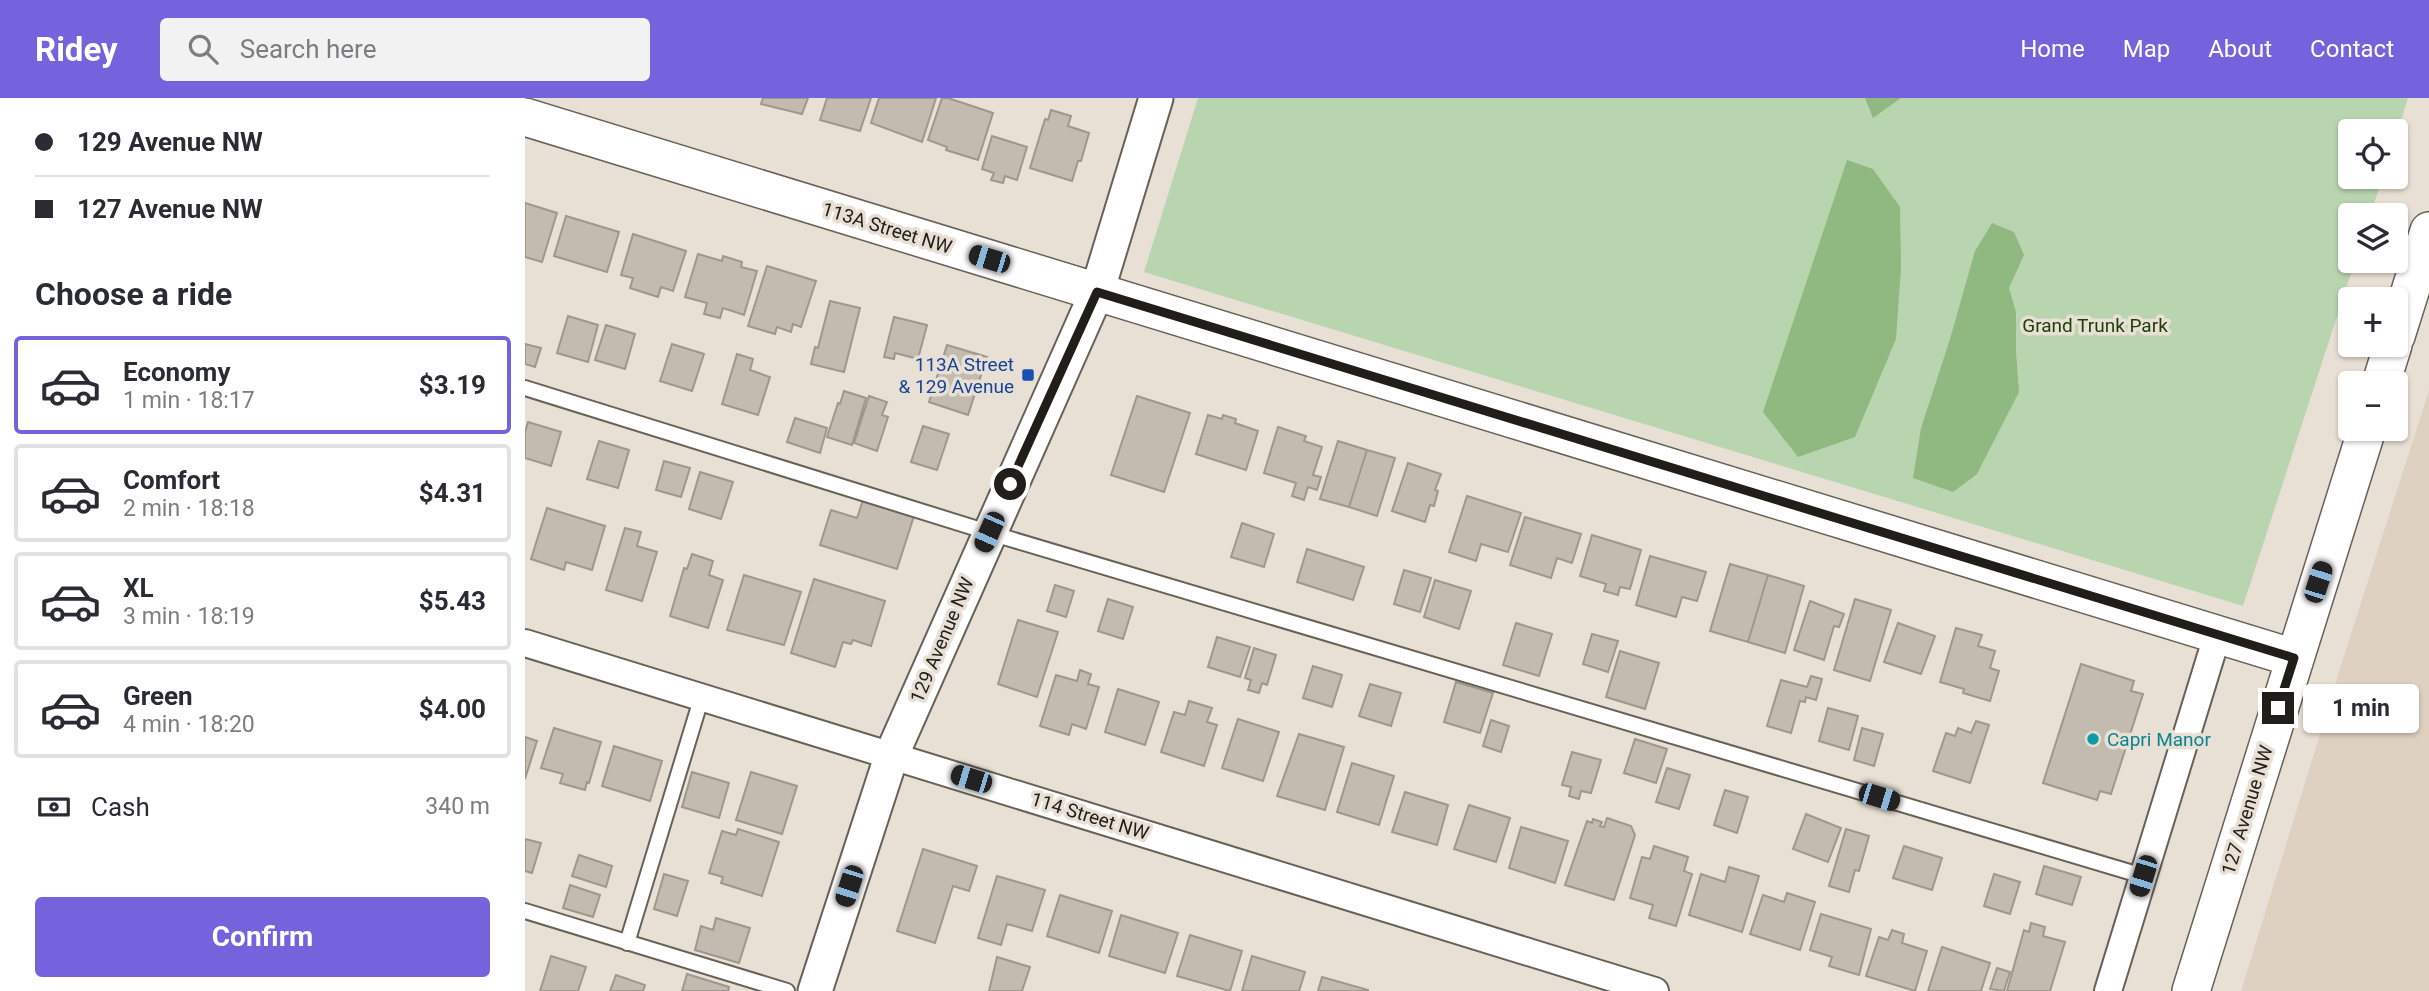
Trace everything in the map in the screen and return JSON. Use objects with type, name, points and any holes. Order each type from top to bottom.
[{"type":"main road","name":"113A Street NW","points":[[525,117],[2294,658]]},
{"type":"main road","points":[[2408,298],[2429,231]]},
{"type":"main road","name":"127 Avenue NW","points":[[2191,991],[2363,441]]},
{"type":"street","name":"129 Avenue NW","points":[[815,991],[892,754],[1097,292],[1156,98]]},
{"type":"street","points":[[2108,991],[2217,636]]},
{"type":"street","name":"114 Street NW","points":[[525,643],[1655,991]]},
{"type":"lane","points":[[525,388],[989,532],[2143,876]]},
{"type":"lane","points":[[627,943],[702,696]]},
{"type":"lane","points":[[525,911],[787,991]]},
{"type":"shaded area","points":[[2429,390],[2429,991],[2241,991],[2342,662]]},
{"type":"green space","name":"Grand Trunk Park","points":[[1198,98],[2408,98],[2402,119],[2338,119],[2338,189],[2379,189],[2374,203],[2338,203],[2338,273],[2351,273],[2347,287],[2338,287],[2338,313],[2243,606],[1144,272]]},
{"type":"green space","points":[[1865,98],[1901,98],[1873,118]]},
{"type":"green space","points":[[1847,160],[1873,169],[1900,207],[1901,268],[1896,339],[1855,437],[1798,457],[1763,412]]},
{"type":"green space","points":[[1992,223],[2014,232],[2024,255],[2009,288],[2016,312],[2019,392],[1977,474],[1953,492],[1913,478],[1921,428],[1975,251]]},
{"type":"building","points":[[763,98],[808,98],[802,114],[761,104]]},
{"type":"building","points":[[827,98],[871,98],[860,131],[820,120]]},
{"type":"building","points":[[879,98],[936,98],[922,142],[871,123]]},
{"type":"building","points":[[942,98],[993,113],[978,160],[946,150],[947,147],[928,140]]},
{"type":"building","points":[[1051,110],[1071,116],[1068,126],[1089,133],[1072,181],[1030,168],[1045,119],[1048,120]]},
{"type":"building","points":[[992,136],[1027,147],[1017,180],[1005,176],[1003,183],[991,180],[994,173],[982,169]]},
{"type":"building","points":[[525,203],[557,213],[542,262],[525,257]]},
{"type":"building","points":[[566,216],[619,232],[607,272],[554,256]]},
{"type":"building","points":[[633,234],[686,251],[673,291],[661,287],[658,297],[630,288],[633,278],[621,275]]},
{"type":"building","points":[[698,254],[722,261],[723,256],[742,262],[741,267],[757,271],[744,315],[723,308],[720,318],[704,314],[707,303],[685,297]]},
{"type":"building","points":[[767,266],[816,281],[801,327],[793,324],[791,332],[777,327],[775,334],[748,326]]},
{"type":"building","points":[[830,301],[860,308],[844,372],[811,364]]},
{"type":"building","points":[[568,316],[598,325],[588,362],[557,353]]},
{"type":"building","points":[[894,317],[927,325],[918,359],[895,353],[894,359],[884,357]]},
{"type":"building","points":[[606,325],[635,334],[625,369],[595,360]]},
{"type":"building","points":[[525,344],[541,348],[535,367],[525,364]]},
{"type":"building","points":[[672,344],[704,354],[692,391],[660,381]]},
{"type":"building","points":[[947,345],[987,357],[968,415],[929,402]]},
{"type":"building","points":[[737,354],[753,359],[750,370],[770,377],[758,415],[722,404]]},
{"type":"building","points":[[844,391],[866,398],[852,445],[827,437]]},
{"type":"building","points":[[869,396],[887,402],[882,415],[888,417],[877,451],[854,443]]},
{"type":"building","points":[[1137,396],[1190,413],[1164,492],[1111,475]]},
{"type":"building","points":[[1208,415],[1222,419],[1223,415],[1236,419],[1235,423],[1258,431],[1246,470],[1196,454]]},
{"type":"building","points":[[795,418],[827,428],[820,453],[787,442]]},
{"type":"building","points":[[528,422],[561,432],[551,466],[525,458],[525,432]]},
{"type":"building","points":[[923,426],[949,434],[937,470],[911,462]]},
{"type":"building","points":[[1278,427],[1306,436],[1304,441],[1322,447],[1313,475],[1321,477],[1317,490],[1308,487],[1304,500],[1292,496],[1296,483],[1264,473]]},
{"type":"building","points":[[599,441],[629,450],[618,488],[587,479]]},
{"type":"building","points":[[1338,441],[1367,450],[1349,507],[1320,499]]},
{"type":"building","points":[[1367,450],[1395,458],[1377,516],[1349,507]]},
{"type":"building","points":[[664,461],[690,468],[681,497],[656,490]]},
{"type":"building","points":[[1408,463],[1441,474],[1435,490],[1438,491],[1434,506],[1430,505],[1425,522],[1392,511]]},
{"type":"building","points":[[700,472],[733,482],[721,519],[689,509]]},
{"type":"building","points":[[1467,496],[1521,513],[1508,552],[1481,544],[1476,561],[1449,552]]},
{"type":"building","points":[[863,500],[914,516],[897,569],[820,545],[831,510],[857,518]]},
{"type":"building","points":[[547,508],[605,526],[592,570],[566,562],[564,570],[531,559]]},
{"type":"building","points":[[1525,517],[1581,534],[1572,563],[1557,558],[1551,578],[1510,565]]},
{"type":"building","points":[[1242,523],[1274,534],[1264,567],[1231,557]]},
{"type":"building","points":[[625,528],[641,532],[637,546],[657,552],[642,601],[606,590]]},
{"type":"building","points":[[1592,535],[1641,550],[1630,589],[1620,587],[1618,595],[1604,591],[1606,584],[1580,576]]},
{"type":"building","points":[[1307,549],[1364,567],[1353,600],[1297,582]]},
{"type":"building","points":[[692,554],[713,561],[709,575],[723,580],[708,628],[670,616],[684,568],[687,569]]},
{"type":"building","points":[[1650,556],[1706,572],[1697,601],[1682,597],[1676,617],[1636,605]]},
{"type":"building","points":[[1730,564],[1768,575],[1748,642],[1710,631]]},
{"type":"building","points":[[1404,570],[1431,578],[1420,612],[1394,604]]},
{"type":"building","points":[[744,575],[801,592],[784,645],[727,630]]},
{"type":"building","points":[[1768,575],[1804,586],[1785,653],[1748,642]]},
{"type":"building","points":[[814,579],[885,601],[871,646],[853,640],[851,644],[843,642],[835,667],[791,653]]},
{"type":"building","points":[[1435,580],[1471,591],[1459,629],[1424,617]]},
{"type":"building","points":[[1055,585],[1074,591],[1066,617],[1047,611]]},
{"type":"building","points":[[1108,599],[1133,607],[1123,639],[1098,631]]},
{"type":"building","points":[[1855,599],[1891,610],[1870,681],[1834,670]]},
{"type":"building","points":[[1810,601],[1844,614],[1839,627],[1834,626],[1824,660],[1794,650]]},
{"type":"building","points":[[1018,620],[1058,632],[1037,697],[998,684]]},
{"type":"building","points":[[1516,623],[1552,634],[1539,676],[1503,665]]},
{"type":"building","points":[[1898,623],[1935,636],[1921,674],[1884,662]]},
{"type":"building","points":[[1956,628],[1982,635],[1978,646],[1995,651],[1990,668],[1999,671],[1990,701],[1963,693],[1964,689],[1940,682]]},
{"type":"building","points":[[1592,634],[1618,641],[1608,672],[1583,664]]},
{"type":"building","points":[[1217,637],[1250,647],[1240,677],[1208,667]]},
{"type":"building","points":[[1254,648],[1276,655],[1267,685],[1262,683],[1259,693],[1248,690],[1251,680],[1245,678]]},
{"type":"building","points":[[1620,651],[1659,663],[1645,709],[1606,697]]},
{"type":"building","name":"Capri Manor","points":[[2081,664],[2134,681],[2131,691],[2143,694],[2111,794],[2100,791],[2097,800],[2043,783]]},
{"type":"building","points":[[1313,666],[1342,675],[1332,707],[1303,698]]},
{"type":"building","points":[[1080,670],[1091,674],[1088,684],[1099,687],[1086,729],[1072,724],[1069,735],[1040,726],[1056,675],[1077,681]]},
{"type":"building","points":[[1811,676],[1822,679],[1816,700],[1806,697],[1805,702],[1800,701],[1791,733],[1767,726],[1781,680],[1807,687]]},
{"type":"building","points":[[1456,682],[1493,693],[1480,733],[1444,722]]},
{"type":"building","points":[[1370,684],[1401,693],[1391,726],[1359,716]]},
{"type":"building","points":[[1118,689],[1159,702],[1145,745],[1105,732]]},
{"type":"building","points":[[1189,701],[1212,708],[1207,722],[1217,725],[1204,766],[1161,752],[1174,712],[1185,715]]},
{"type":"building","points":[[1828,708],[1858,716],[1849,750],[1819,741]]},
{"type":"building","points":[[1238,719],[1279,732],[1263,781],[1222,768]]},
{"type":"building","points":[[1491,720],[1509,726],[1501,752],[1483,746]]},
{"type":"building","points":[[1976,721],[1989,725],[1970,783],[1933,771],[1946,733],[1955,736],[1958,728],[1971,733]]},
{"type":"building","points":[[554,728],[601,742],[585,790],[560,783],[563,774],[541,768]]},
{"type":"building","points":[[1862,728],[1883,734],[1874,766],[1854,760]]},
{"type":"building","points":[[1299,734],[1344,747],[1325,810],[1277,796]]},
{"type":"building","points":[[525,737],[537,741],[525,779]]},
{"type":"building","points":[[1635,739],[1667,749],[1656,783],[1624,773]]},
{"type":"building","points":[[614,746],[662,761],[650,801],[602,786]]},
{"type":"building","points":[[1572,752],[1601,760],[1591,793],[1581,791],[1579,799],[1569,796],[1571,787],[1562,785]]},
{"type":"building","points":[[1352,763],[1394,776],[1379,825],[1337,812]]},
{"type":"building","points":[[1667,768],[1690,775],[1679,809],[1656,802]]},
{"type":"building","points":[[692,772],[729,783],[719,818],[682,807]]},
{"type":"building","points":[[751,772],[797,786],[782,834],[736,820]]},
{"type":"building","points":[[1725,790],[1748,797],[1737,833],[1714,825]]},
{"type":"building","points":[[1405,792],[1448,805],[1437,845],[1392,832]]},
{"type":"building","points":[[1469,805],[1510,818],[1496,862],[1454,849]]},
{"type":"building","points":[[1806,814],[1841,828],[1828,862],[1793,849]]},
{"type":"building","points":[[1607,818],[1631,826],[1635,835],[1614,900],[1565,885],[1587,821],[1592,823],[1593,819],[1602,822],[1600,826],[1604,827]]},
{"type":"building","points":[[1521,827],[1568,841],[1555,883],[1509,868]]},
{"type":"building","points":[[738,829],[779,842],[762,896],[721,883],[723,877],[709,873],[722,831],[736,835]]},
{"type":"building","points":[[1846,829],[1869,836],[1859,871],[1855,870],[1849,892],[1829,886]]},
{"type":"building","points":[[525,839],[541,843],[532,873],[525,871]]},
{"type":"building","points":[[1654,846],[1688,857],[1684,871],[1692,874],[1676,926],[1649,918],[1653,905],[1630,898],[1642,857],[1650,859]]},
{"type":"building","points":[[1904,846],[1942,858],[1932,890],[1893,878]]},
{"type":"building","points":[[923,849],[977,866],[969,891],[953,886],[935,943],[897,931]]},
{"type":"building","points":[[579,855],[612,866],[606,887],[572,876]]},
{"type":"building","points":[[2044,866],[2081,877],[2072,905],[2036,894]]},
{"type":"building","points":[[1729,867],[1759,876],[1742,932],[1689,915],[1701,874],[1725,882]]},
{"type":"building","points":[[664,874],[688,881],[677,916],[654,909]]},
{"type":"building","points":[[1994,874],[2020,882],[2010,914],[1984,906]]},
{"type":"building","points":[[997,876],[1045,890],[1032,931],[1007,924],[1001,945],[978,938]]},
{"type":"building","points":[[570,885],[600,895],[593,917],[563,908]]},
{"type":"building","points":[[1787,893],[1815,902],[1800,950],[1750,934],[1763,895],[1784,902]]},
{"type":"building","points":[[1060,895],[1112,911],[1099,953],[1047,936]]},
{"type":"building","points":[[1821,914],[1871,929],[1859,975],[1829,966],[1832,957],[1810,950]]},
{"type":"building","points":[[1121,915],[1178,933],[1165,973],[1109,956]]},
{"type":"building","points":[[716,918],[750,928],[739,963],[695,950],[701,926],[713,930]]},
{"type":"building","points":[[2031,923],[2045,927],[2043,936],[2065,942],[2050,991],[2007,991],[2024,930],[2029,932]]},
{"type":"building","points":[[1892,930],[1904,934],[1902,943],[1927,951],[1915,991],[1866,976],[1879,937],[1888,940]]},
{"type":"building","points":[[1190,935],[1242,951],[1230,991],[1177,976]]},
{"type":"building","points":[[1942,947],[1990,963],[1981,991],[1928,991]]},
{"type":"building","points":[[551,956],[586,967],[578,991],[540,991]]},
{"type":"building","points":[[1252,956],[1305,972],[1299,991],[1242,991]]},
{"type":"building","points":[[997,957],[1030,967],[1022,991],[989,991]]},
{"type":"building","points":[[1997,968],[2010,972],[2004,991],[1990,989]]},
{"type":"building","points":[[687,974],[729,987],[728,991],[682,991]]},
{"type":"building","points":[[616,975],[645,985],[643,991],[610,991]]},
{"type":"building","points":[[1322,977],[1368,990],[1368,991],[1318,991]]},
{"type":"place","name":"113A Street & 129 Avenue","points":[[1028,375]]},
{"type":"place","name":"Capri Manor","points":[[2093,739]]},
{"type":"route","points":[[1010,484],[1097,292],[2294,658],[2278,708]]}]
